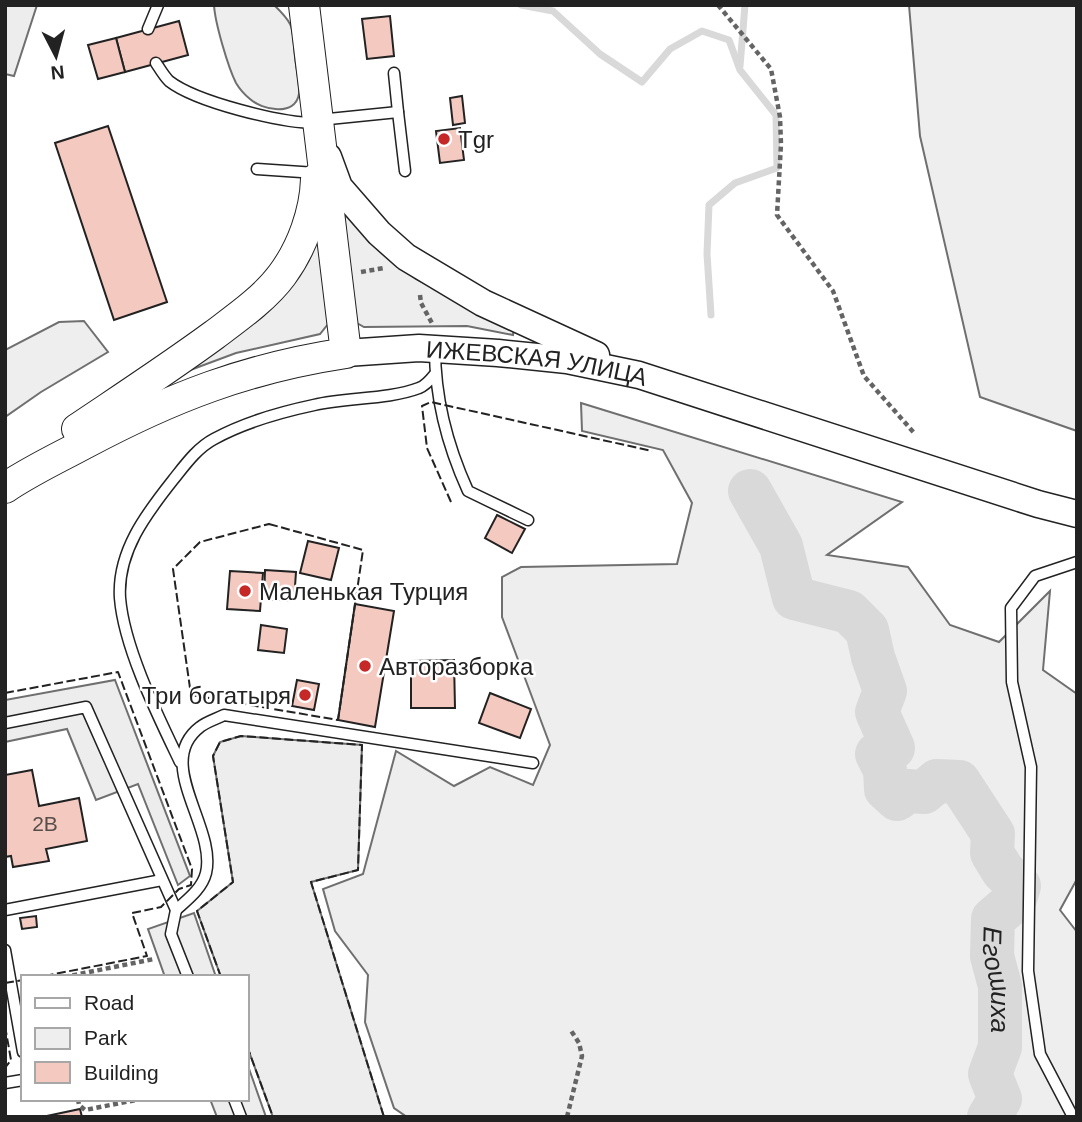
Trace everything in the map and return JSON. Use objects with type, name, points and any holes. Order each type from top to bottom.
[{"type":"main road","points":[[303,5],[346,353]]},
{"type":"main road","points":[[5,478],[170,367],[244,313],[281,276],[296,253],[308,224],[316,173],[316,122]]},
{"type":"main road","name":"ИЖЕВСКАЯ УЛИЦА","points":[[5,488],[24,475],[117,427],[192,392],[269,368],[346,353]]},
{"type":"street","points":[[316,122],[339,187],[379,233],[406,257],[483,303],[639,375]]},
{"type":"street","name":"ИЖЕВСКАЯ УЛИЦА","points":[[346,353],[435,361],[568,360],[639,375],[1038,504],[1077,513]]},
{"type":"lane","points":[[148,29],[158,5]]},
{"type":"lane","points":[[156,63],[168,80],[189,92],[256,115],[301,123],[398,112]]},
{"type":"lane","points":[[394,72],[405,171]]},
{"type":"lane","points":[[257,169],[316,173]]},
{"type":"lane","points":[[435,361],[453,456],[468,491],[528,520]]},
{"type":"lane","points":[[187,975],[171,934],[176,910],[199,888],[206,873],[206,849],[180,762],[148,691],[125,626],[120,597],[122,568],[134,536],[153,505],[191,457],[212,439],[262,419],[316,404],[421,387],[435,361]]},
{"type":"lane","points":[[1073,1117],[1041,1054],[1028,971],[1028,810],[1031,767],[1012,682],[1011,608],[1035,576],[1077,562]]},
{"type":"lane","points":[[5,723],[86,707],[176,910]]},
{"type":"lane","points":[[180,762],[186,742],[200,727],[224,715],[533,763]]},
{"type":"lane","points":[[5,910],[162,880]]},
{"type":"lane","points":[[5,950],[21,1041]]},
{"type":"path","points":[[718,5],[771,69],[780,117],[777,215],[832,291],[864,376],[915,434]]},
{"type":"path","points":[[350,274],[386,267]]},
{"type":"path","points":[[74,975],[154,959]]},
{"type":"path","points":[[567,1117],[582,1056],[579,1043],[570,1030]]},
{"type":"path","points":[[78,1101],[85,1110],[131,1101]]},
{"type":"green space","points":[[214,5],[274,5],[290,23],[299,85],[299,94],[291,106],[278,109],[262,106],[250,99],[239,87],[222,45]]},
{"type":"green space","points":[[909,5],[1077,5],[1077,431],[980,397],[920,136]]},
{"type":"green space","points":[[344,213],[392,260],[416,279],[514,329],[513,335],[467,326],[364,327],[355,322]]},
{"type":"green space","points":[[318,238],[328,324],[320,334],[236,353],[185,372]]},
{"type":"green space","points":[[84,321],[108,352],[5,417],[5,350],[59,322]]},
{"type":"green space","points":[[581,403],[902,502],[827,555],[908,567],[950,625],[999,642],[1050,591],[1043,670],[1077,694],[1077,879],[1060,910],[1077,932],[1077,1117],[407,1117],[394,1108],[365,1022],[368,975],[335,931],[323,889],[363,874],[396,751],[454,786],[490,767],[533,785],[550,745],[502,617],[502,577],[521,567],[677,564],[692,503],[663,450],[582,431]]},
{"type":"shaded area","points":[[5,5],[37,5],[14,76],[5,74]]},
{"type":"shaded area","points":[[115,680],[190,876],[178,885],[138,784],[96,800],[67,729],[5,742],[5,700]]},
{"type":"shaded area","points":[[241,736],[362,745],[358,870],[311,882],[384,1117],[273,1117],[248,1049],[248,975],[220,975],[197,911],[233,882],[213,756],[220,742]]},
{"type":"shaded area","points":[[194,913],[215,975],[164,975],[148,929]]},
{"type":"shaded area","points":[[248,1066],[266,1117],[217,1117],[211,1101],[248,1101]]},
{"type":"building","points":[[390,16],[394,56],[367,59],[362,19]]},
{"type":"building","points":[[179,21],[188,55],[125,72],[116,38]]},
{"type":"building","points":[[116,38],[125,72],[98,79],[88,45]]},
{"type":"building","points":[[462,96],[465,123],[453,125],[450,98]]},
{"type":"building","points":[[108,126],[167,302],[114,320],[55,143]]},
{"type":"building","points":[[460,128],[464,160],[440,163],[436,131]]},
{"type":"building","points":[[497,515],[525,529],[512,553],[485,538]]},
{"type":"building","points":[[308,541],[339,548],[331,580],[300,573]]},
{"type":"building","points":[[265,570],[296,572],[294,601],[264,599]]},
{"type":"building","name":"Маленькая Турция","points":[[230,571],[263,573],[260,611],[227,609]]},
{"type":"building","name":"Авторазборка","points":[[355,604],[394,611],[375,727],[338,720]]},
{"type":"building","points":[[261,625],[287,629],[284,653],[258,650]]},
{"type":"building","points":[[454,660],[455,708],[411,708],[411,661]]},
{"type":"building","name":"Три богатыря","points":[[297,680],[319,684],[314,710],[292,706]]},
{"type":"building","points":[[490,693],[531,709],[520,738],[479,723]]},
{"type":"building","points":[[32,770],[39,806],[79,798],[87,841],[46,849],[49,861],[13,867],[11,856],[5,857],[5,775]]},
{"type":"building","points":[[36,916],[37,927],[22,929],[20,918]]},
{"type":"building","points":[[80,1109],[82,1117],[42,1117]]},
{"type":"waterway","name":"Егошиха","points":[[521,5],[553,11],[600,54],[642,82],[670,49],[702,31],[729,40],[740,70],[776,115],[777,168],[735,183],[709,205],[707,254],[711,315]]},
{"type":"waterway","points":[[740,66],[745,5]]},
{"type":"waterway","name":"Егошиха","points":[[750,491],[781,546],[794,598],[849,612],[867,630],[885,691],[877,712],[893,748],[877,754],[885,770],[886,789],[897,799],[908,791],[924,792],[937,781],[959,782],[993,834],[992,853],[1003,871],[1019,886],[1014,901],[993,919],[992,956],[1000,986],[1000,1047],[990,1074],[1000,1099],[989,1117]]},
{"type":"fence","points":[[451,502],[427,448],[422,406],[431,402],[652,451]]},
{"type":"fence","points":[[269,524],[363,550],[338,720],[191,695],[173,569],[200,542],[269,524]]},
{"type":"fence","points":[[5,693],[118,672],[192,869],[191,885],[179,889],[161,907],[132,913],[147,956],[49,975]]},
{"type":"fence","points":[[220,975],[197,911],[233,882],[213,756],[220,742],[241,736],[362,745],[358,870],[311,882],[384,1117]]},
{"type":"fence","points":[[5,983],[21,980]]},
{"type":"fence","points":[[5,1026],[11,1060],[5,1068]]},
{"type":"fence","points":[[248,1049],[273,1117]]},
{"type":"place","name":"Tgr","points":[[444,139]]},
{"type":"place","name":"Маленькая Турция","points":[[245,591]]},
{"type":"place","name":"Авторазборка","points":[[365,666]]},
{"type":"place","name":"Три богатыря","points":[[305,695]]}]
